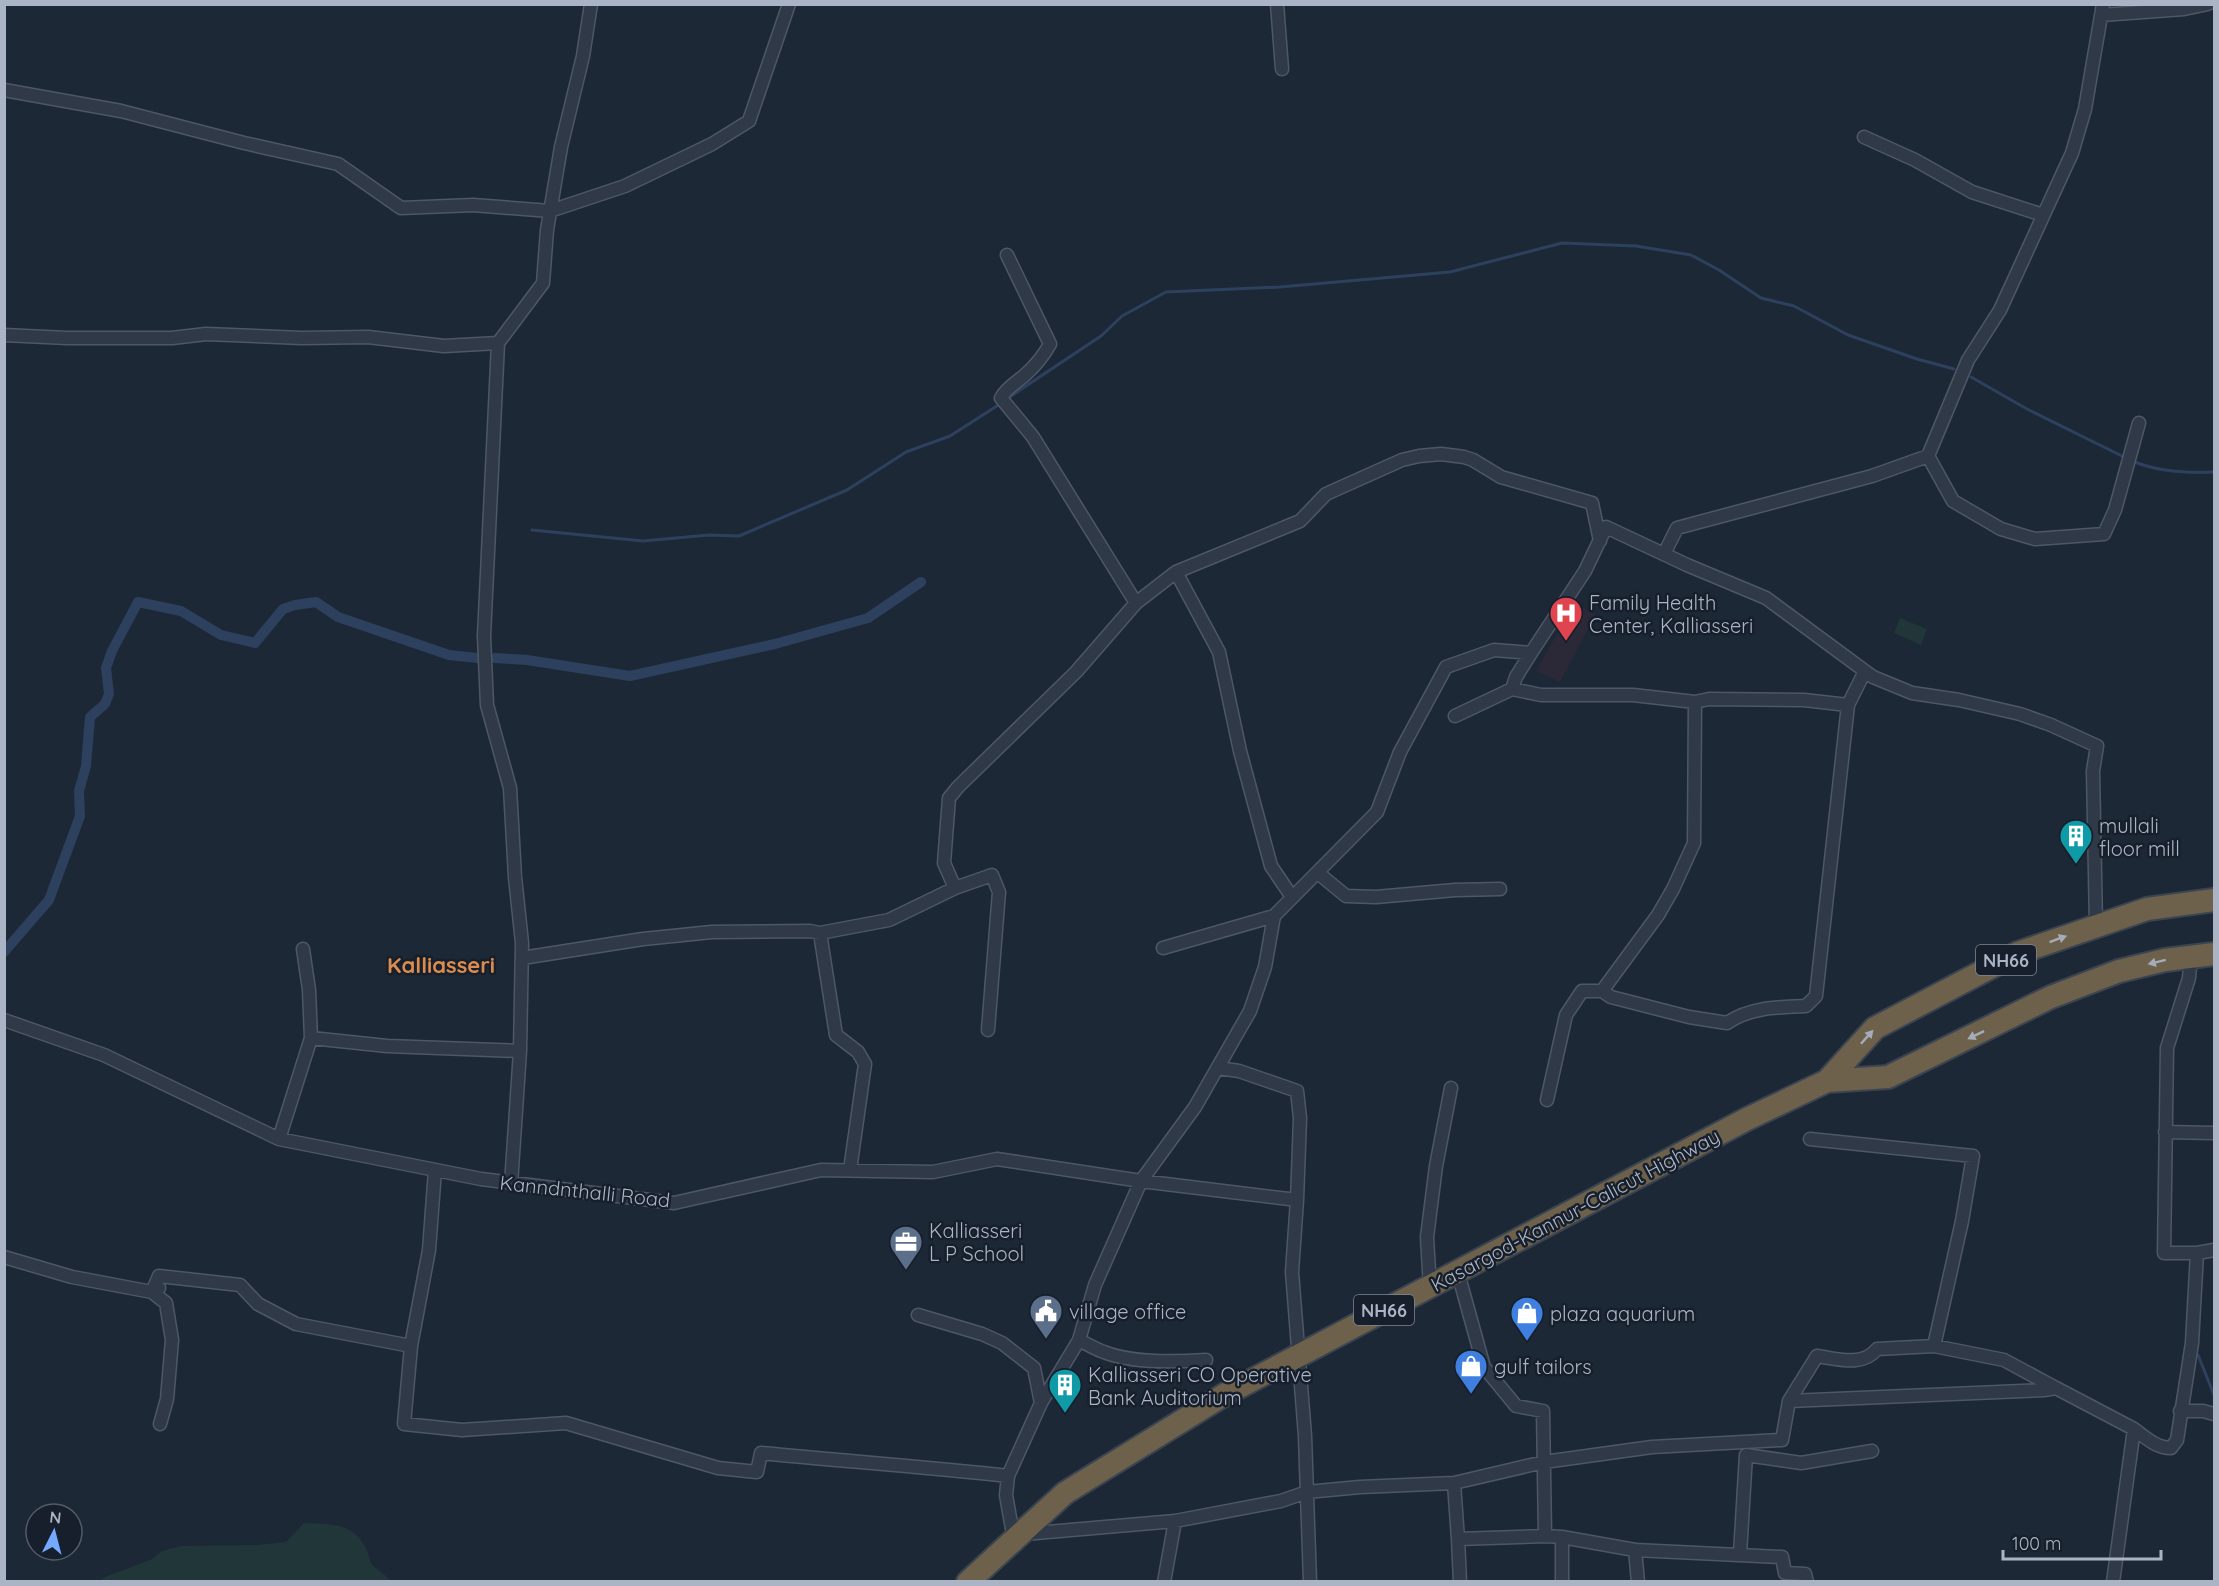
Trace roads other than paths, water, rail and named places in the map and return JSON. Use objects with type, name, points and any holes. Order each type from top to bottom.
[{"type":"highway","name":"Kasargod-Kannur-Calicut Highway","points":[[1827,1081],[1875,1028],[2019,953],[2147,909],[2214,900]]},
{"type":"highway","name":"Kasargod-Kannur-Calicut Highway","points":[[968,1581],[1065,1493],[1224,1395],[1368,1318],[1430,1288],[1637,1175],[1747,1119],[1827,1081],[1888,1077],[2051,996],[2119,971],[2165,960],[2214,954]]},
{"type":"street","points":[[511,1184],[520,1051],[522,958],[510,788],[487,705],[484,636],[498,343],[543,283],[550,211],[561,147],[583,56],[591,4]]},
{"type":"street","points":[[4,90],[121,111],[244,143],[338,164],[400,208],[473,205],[550,211],[625,186],[712,144],[749,121],[789,4]]},
{"type":"street","points":[[1277,4],[1282,69]]},
{"type":"street","points":[[1664,554],[1677,528],[1872,476],[1928,456],[1968,360],[2000,310],[2076,142],[2085,109],[2103,10],[2184,9],[2208,4]]},
{"type":"street","points":[[1864,137],[1915,160],[1972,192],[2043,215]]},
{"type":"street","points":[[1006,255],[1050,344],[1026,374],[1007,389],[1004,403],[1033,437],[1136,603]]},
{"type":"street","points":[[4,335],[67,338],[172,338],[206,334],[302,338],[368,337],[444,346],[498,343]]},
{"type":"street","points":[[1928,456],[1953,501],[2001,529],[2035,538],[2104,534],[2115,510],[2139,423]]},
{"type":"street","points":[[955,888],[944,863],[950,798],[958,787],[1076,672],[1136,603],[1176,572],[1300,521],[1326,495],[1402,460],[1441,454],[1464,457],[1501,477],[1592,503],[1600,541]]},
{"type":"street","points":[[1512,689],[1516,676],[1585,571],[1606,527],[1766,598],[1873,677],[1912,693],[1959,700],[2020,714],[2097,746],[2093,771],[2096,926]]},
{"type":"street","points":[[1176,572],[1219,652],[1240,751],[1271,866],[1292,897]]},
{"type":"street","points":[[1163,948],[1274,916],[1377,812],[1400,752],[1446,667],[1494,650],[1531,653]]},
{"type":"street","points":[[1547,1100],[1566,1015],[1582,990],[1602,991],[1611,997],[1656,1009],[1727,1023],[1735,1018],[1771,1007],[1806,1006],[1816,996],[1848,705],[1865,671]]},
{"type":"street","points":[[1455,716],[1512,689],[1541,695],[1633,695],[1695,702],[1709,699],[1804,700],[1848,705]]},
{"type":"street","points":[[1602,991],[1658,915],[1694,843],[1695,702]]},
{"type":"street","points":[[1318,873],[1346,896],[1376,897],[1455,890],[1500,889]]},
{"type":"street","points":[[522,958],[643,939],[712,932],[810,931],[820,933],[889,920],[955,888],[992,875],[999,892],[988,1030]]},
{"type":"street","points":[[1274,916],[1265,967],[1250,1011],[1195,1107],[1141,1180],[1095,1285],[1078,1340],[1041,1403],[1008,1476],[1006,1495],[1017,1537],[1175,1521],[1281,1501],[1307,1492],[1455,1483],[1544,1462],[1652,1447],[1782,1440],[1789,1401],[1817,1356],[1863,1361],[1871,1357],[1877,1349],[1934,1346],[2004,1360],[2134,1429],[2155,1445],[2171,1448],[2176,1440],[2192,1343],[2197,1253]]},
{"type":"street","points":[[820,933],[836,1035],[858,1052],[865,1064],[850,1170]]},
{"type":"street","points":[[279,1139],[311,1038],[309,990],[303,949]]},
{"type":"street","points":[[2191,956],[2189,978],[2167,1048],[2164,1253],[2197,1253],[2214,1250]]},
{"type":"street","name":"Kanndnthalli Road","points":[[4,1020],[104,1055],[279,1139],[511,1184],[674,1203],[821,1170],[933,1172],[997,1160],[1298,1200]]},
{"type":"street","points":[[311,1038],[387,1046],[520,1051]]},
{"type":"street","points":[[1218,1068],[1239,1071],[1297,1091],[1300,1119],[1298,1200],[1292,1272],[1307,1492],[1310,1581]]},
{"type":"street","points":[[1430,1288],[1427,1237],[1436,1166],[1451,1088]]},
{"type":"street","points":[[2165,1132],[2214,1133]]},
{"type":"street","points":[[1810,1139],[1973,1156],[1962,1221],[1934,1346]]},
{"type":"street","points":[[435,1170],[429,1250],[411,1346],[404,1424],[462,1430],[566,1423],[718,1468],[757,1472],[761,1453],[859,1463],[916,1465],[1008,1476]]},
{"type":"street","points":[[4,1257],[72,1277],[152,1292],[166,1303],[172,1340],[167,1399],[160,1424]]},
{"type":"street","points":[[1458,1273],[1484,1367],[1516,1406],[1543,1411],[1545,1536]]},
{"type":"street","points":[[152,1292],[159,1276],[240,1285],[258,1304],[296,1324],[411,1346]]},
{"type":"street","points":[[918,1315],[982,1334],[1002,1343],[1034,1368],[1041,1403]]},
{"type":"street","points":[[1078,1340],[1105,1353],[1145,1360],[1172,1362],[1206,1360]]},
{"type":"street","points":[[1789,1401],[2056,1388]]},
{"type":"street","points":[[2180,1412],[2203,1411],[2214,1414]]},
{"type":"street","points":[[2113,1581],[2134,1429]]},
{"type":"street","points":[[1740,1554],[1746,1455],[1801,1462],[1872,1451]]},
{"type":"street","points":[[1455,1483],[1460,1581]]},
{"type":"street","points":[[1164,1581],[1175,1521]]},
{"type":"street","points":[[1458,1539],[1545,1536],[1635,1550],[1782,1557],[1785,1573],[1805,1574],[1807,1581]]},
{"type":"street","points":[[1562,1537],[1562,1581]]},
{"type":"street","points":[[1635,1550],[1638,1581]]},
{"type":"waterway","points":[[1005,400],[1101,336],[1122,316],[1166,292],[1280,287],[1450,272],[1562,243],[1636,246],[1691,255],[1719,270],[1761,298],[1794,306],[1848,335],[1954,369]]},
{"type":"waterway","points":[[1971,377],[2027,409],[2126,458]]},
{"type":"waterway","points":[[532,530],[643,541],[709,535],[739,536],[847,490],[906,452],[950,436],[1000,404]]},
{"type":"waterway","points":[[2132,461],[2152,468],[2173,471],[2214,472]]},
{"type":"waterway","points":[[495,658],[527,660],[630,676],[775,644],[868,618],[921,582]]},
{"type":"waterway","points":[[4,952],[49,900],[80,816],[79,791],[86,766],[90,717],[105,704],[109,694],[106,668],[112,651],[138,602],[181,611],[221,635],[255,643],[283,609],[316,602],[338,617],[449,655],[478,658]]},
{"type":"waterway","points":[[2198,1355],[2214,1395]]},
{"type":"place","name":"Family Health Center, Kalliasseri","points":[[1566,642]]},
{"type":"place","name":"mullali floor mill","points":[[2076,865]]},
{"type":"place","name":"Kalliasseri L P School","points":[[906,1271]]},
{"type":"place","name":"village office","points":[[1046,1340]]},
{"type":"place","name":"plaza aquarium","points":[[1527,1342]]},
{"type":"place","name":"gulf tailors","points":[[1471,1395]]},
{"type":"place","name":"Kalliasseri CO Operative Bank Auditorium","points":[[1065,1414]]},
{"type":"district","name":"Kalliasseri","points":[[441,965]]}]
